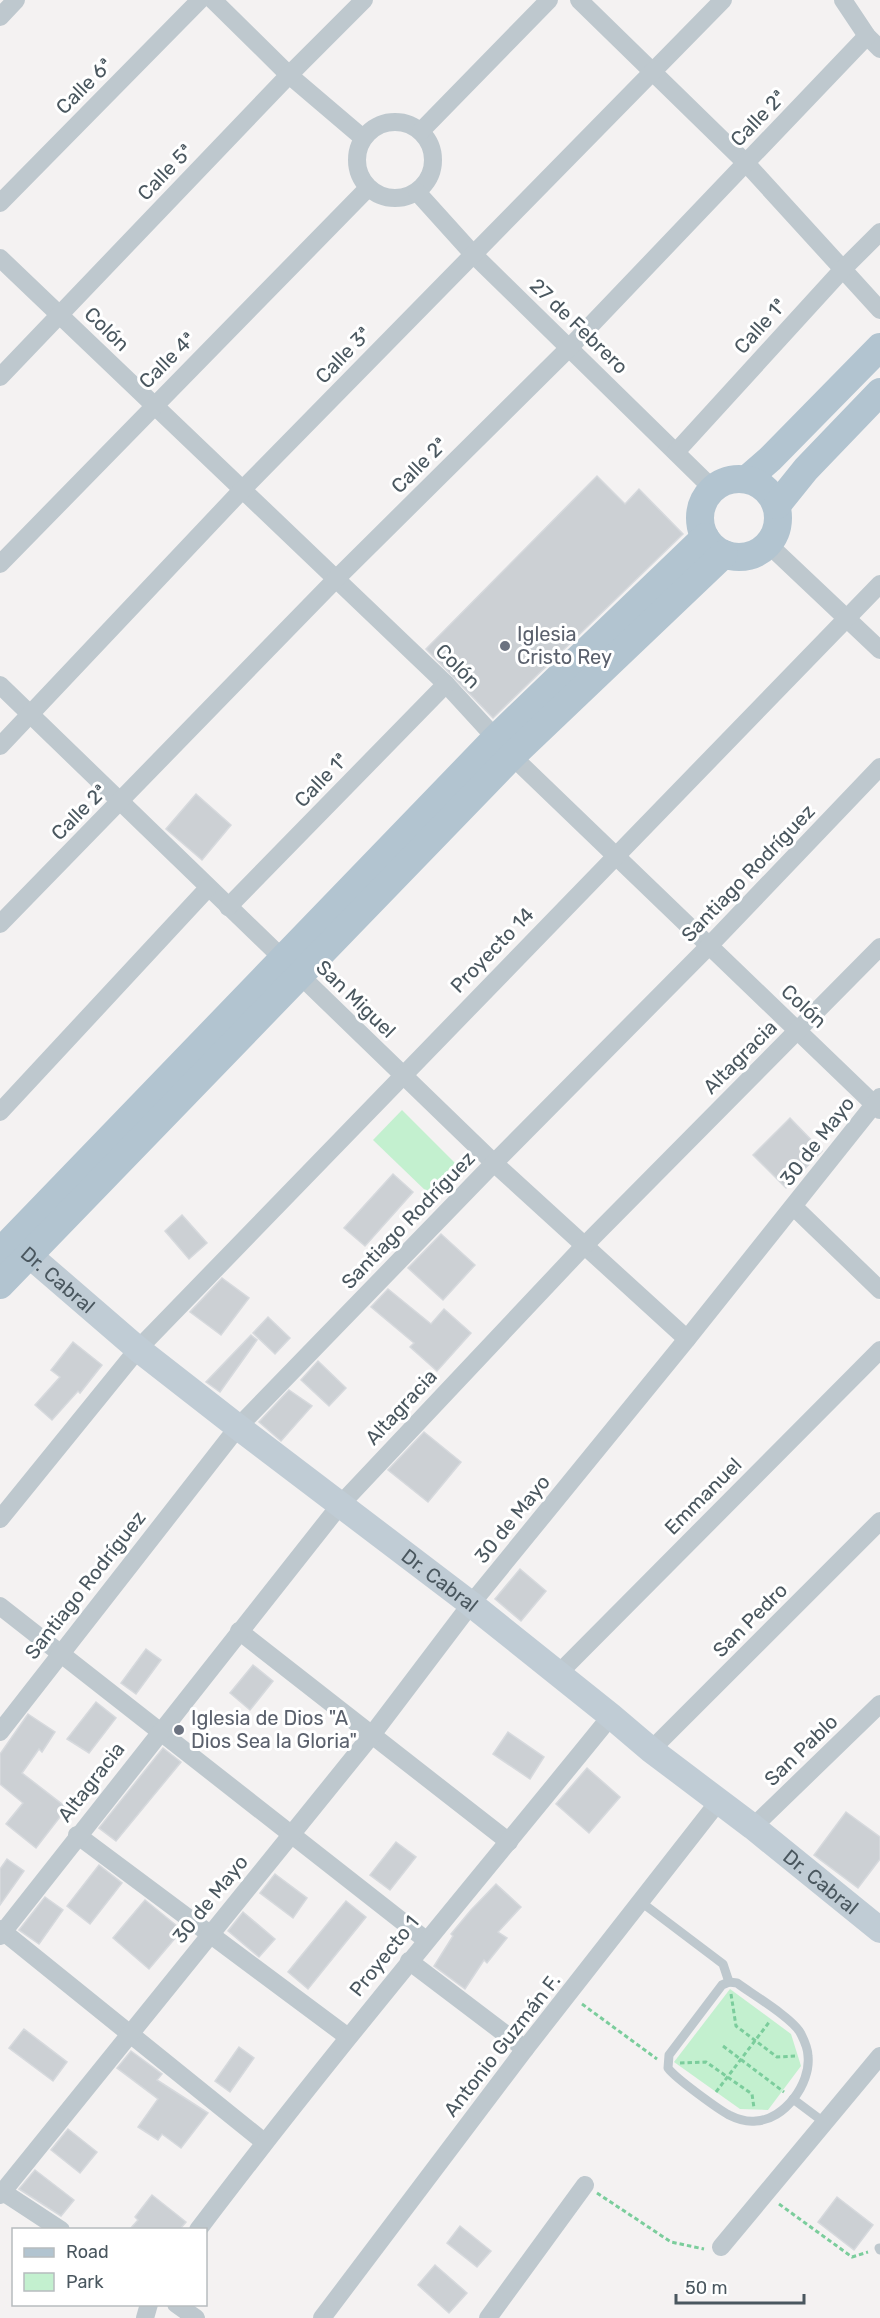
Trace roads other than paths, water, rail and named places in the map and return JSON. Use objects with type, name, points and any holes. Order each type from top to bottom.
[{"type":"main road","points":[[747,479],[770,459],[880,347]]},
{"type":"main road","points":[[777,505],[806,469],[880,392]]},
{"type":"main road","points":[[747,479],[760,484],[770,493],[777,505],[778,526],[768,544],[755,554],[740,557],[715,546],[700,520],[703,503],[713,489],[729,480],[747,479]]},
{"type":"main road","points":[[0,1285],[10,1244],[291,967],[504,747],[715,546]]},
{"type":"street","points":[[0,17],[16,0]]},
{"type":"street","name":"Calle 6ª","points":[[0,203],[200,0]]},
{"type":"street","points":[[213,0],[289,75],[363,138]]},
{"type":"street","name":"Calle 5ª","points":[[0,377],[289,75],[364,0]]},
{"type":"street","points":[[422,131],[549,0]]},
{"type":"street","points":[[579,0],[746,163],[880,310]]},
{"type":"street","name":"Calle 3ª","points":[[0,746],[242,490],[723,0]]},
{"type":"street","points":[[843,0],[867,36],[880,49]]},
{"type":"street","name":"Calle 2ª","points":[[0,924],[336,579],[569,348],[867,36]]},
{"type":"street","points":[[391,121],[407,123],[422,131],[431,145],[434,162],[429,179],[417,192],[392,199],[379,196],[368,188],[360,177],[356,164],[357,150],[363,138],[375,126],[391,121]]},
{"type":"street","name":"Calle 4ª","points":[[0,564],[153,405],[368,188]]},
{"type":"street","name":"27 de Febrero","points":[[417,192],[473,254],[713,489]]},
{"type":"street","name":"Calle 1ª","points":[[676,452],[843,269],[880,232]]},
{"type":"street","name":"Colón","points":[[0,258],[446,684],[504,747],[708,947],[878,1104]]},
{"type":"street","points":[[768,544],[880,650]]},
{"type":"street","name":"Proyecto 14","points":[[0,1519],[138,1348],[880,584]]},
{"type":"street","name":"Calle 1ª","points":[[228,907],[446,684]]},
{"type":"street","name":"San Miguel","points":[[0,685],[494,1163],[687,1339]]},
{"type":"street","name":"Santiago Rodríguez","points":[[0,1732],[238,1427],[708,947],[880,767]]},
{"type":"street","points":[[0,1112],[208,888]]},
{"type":"street","name":"Altagracia","points":[[1,1932],[340,1505],[584,1246],[880,948]]},
{"type":"street","name":"30 de Mayo","points":[[1,2192],[371,1736],[471,1604],[878,1104]]},
{"type":"street","points":[[794,1207],[880,1290]]},
{"type":"street","name":"Dr. Cabral","points":[[10,1244],[238,1427],[471,1604],[651,1750],[753,1827],[880,1930]]},
{"type":"street","name":"Emmanuel","points":[[558,1674],[880,1350]]},
{"type":"street","name":"San Pedro","points":[[651,1750],[880,1521]]},
{"type":"street","points":[[0,1606],[426,1940]]},
{"type":"street","points":[[239,1631],[508,1842]]},
{"type":"street","name":"San Pablo","points":[[753,1827],[880,1704]]},
{"type":"street","name":"Proyecto 1","points":[[199,2228],[264,2142],[426,1940],[611,1716]]},
{"type":"street","name":"Antonio Guzmán F.","points":[[322,2318],[525,2049],[719,1801]]},
{"type":"street","points":[[78,1835],[348,2037]]},
{"type":"street","points":[[1,1932],[264,2142]]},
{"type":"street","points":[[409,1962],[525,2049]]},
{"type":"street","points":[[721,2247],[880,2056]]},
{"type":"street","points":[[488,2318],[585,2185]]},
{"type":"street","points":[[1,2192],[59,2228]]},
{"type":"street","points":[[179,2306],[196,2318]]},
{"type":"lane","points":[[641,1902],[723,1964],[729,1982]]},
{"type":"lane","points":[[729,1982],[737,1983],[801,2033],[808,2056],[807,2072],[793,2099],[771,2119],[755,2121],[730,2116],[671,2072],[667,2063],[669,2055],[722,1985],[729,1982]]},
{"type":"lane","points":[[793,2099],[825,2123]]},
{"type":"place","name":"Iglesia Cristo Rey","points":[[505,646]]},
{"type":"place","name":"Iglesia de Dios \"A Dios Sea la Gloria\"","points":[[179,1730]]}]
